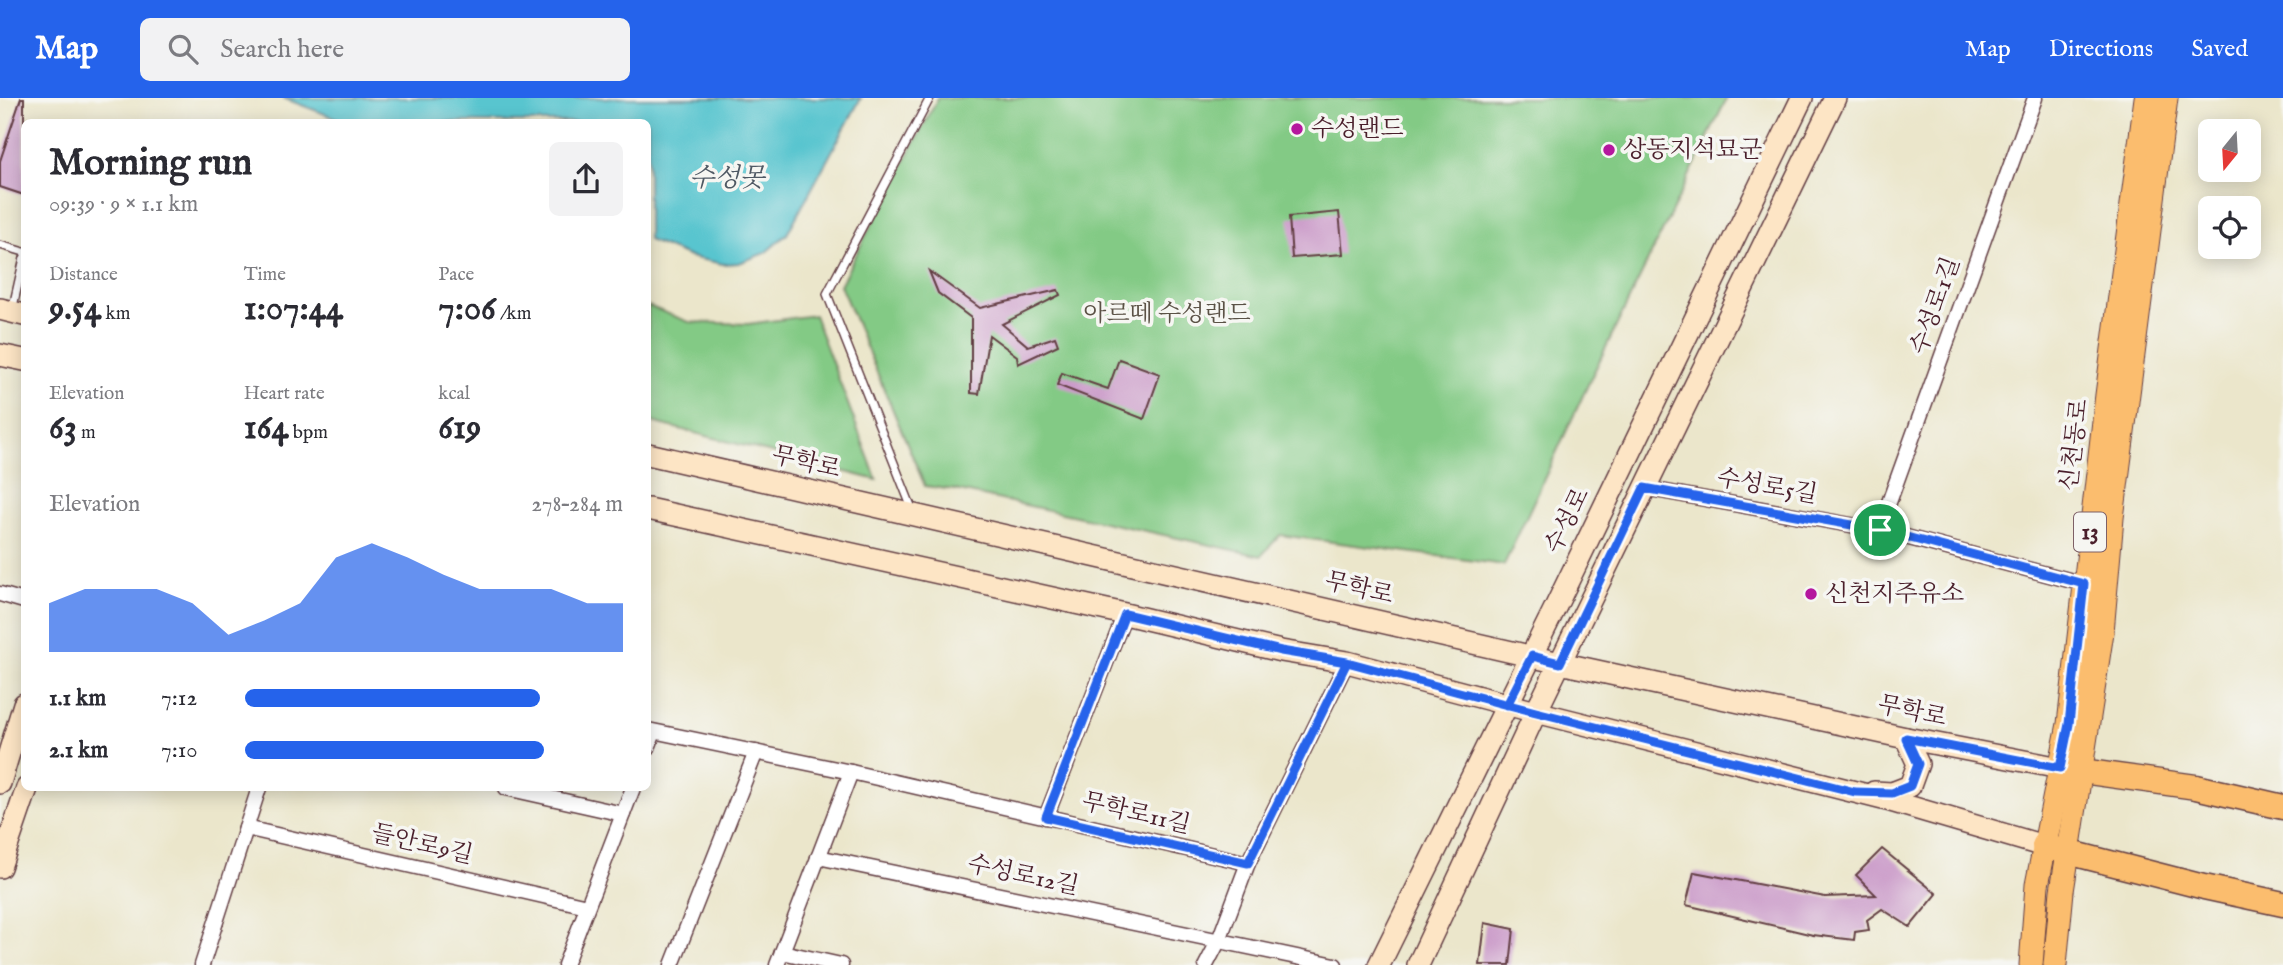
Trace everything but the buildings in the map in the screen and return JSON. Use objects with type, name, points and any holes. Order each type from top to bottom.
[{"type":"highway","points":[[2071,769],[2196,787],[2283,807]]},
{"type":"highway","points":[[2056,849],[2283,904]]},
{"type":"main road","name":"수성로","points":[[1379,965],[1802,98]]},
{"type":"main road","points":[[1418,965],[1536,712],[1835,98]]},
{"type":"main road","name":"신천동로","points":[[2071,769],[2069,724],[2084,584],[2146,98]]},
{"type":"main road","name":"신천동로","points":[[2055,965],[2056,849],[2102,632],[2112,518],[2166,98]]},
{"type":"main road","points":[[0,355],[21,359]]},
{"type":"main road","name":"무학로","points":[[651,455],[1560,663],[1906,738],[2071,769]]},
{"type":"main road","points":[[651,510],[1281,651],[1347,662],[1855,792],[2056,849]]},
{"type":"main road","points":[[0,783],[21,714]]},
{"type":"main road","points":[[1855,792],[1892,793],[1910,786],[1918,764],[1906,738]]},
{"type":"main road","points":[[0,867],[26,791]]},
{"type":"main road","name":"신천동로","points":[[2031,965],[2037,885],[2056,849]]},
{"type":"street","name":"수성로1길","points":[[1880,530],[2035,98]]},
{"type":"street","name":"수성로5길","points":[[1644,488],[1880,530],[2084,584]]},
{"type":"street","points":[[0,594],[21,600]]},
{"type":"street","points":[[1046,817],[1125,614]]},
{"type":"street","points":[[1206,965],[1219,940],[1248,863],[1347,662]]},
{"type":"street","name":"무학로11길","points":[[651,731],[851,772],[1248,863]]},
{"type":"street","points":[[672,965],[756,752]]},
{"type":"street","points":[[841,965],[779,959],[851,772]]},
{"type":"street","points":[[202,965],[258,791]]},
{"type":"street","points":[[520,791],[623,814]]},
{"type":"street","points":[[565,965],[632,791]]},
{"type":"street","name":"들안로9길","points":[[246,828],[587,906]]},
{"type":"street","name":"수성로12길","points":[[818,857],[1335,965]]},
{"type":"lane","points":[[915,515],[827,294],[930,98]]},
{"type":"lane","points":[[0,245],[21,251]]},
{"type":"lane","points":[[12,312],[21,272]]},
{"type":"green space","name":"아르떼 수성랜드","points":[[938,98],[1727,98],[1504,565],[1280,535],[1261,556],[955,490],[925,486],[840,285]]},
{"type":"green space","points":[[651,307],[689,322],[748,324],[814,315],[877,480],[651,422]]},
{"type":"water","name":"수성못","points":[[283,98],[861,98],[787,234],[765,253],[739,263],[723,264],[690,257],[651,241],[651,119],[338,119]]},
{"type":"place","name":"수성랜드","points":[[1297,129]]},
{"type":"place","name":"상동지석묘군","points":[[1609,150]]},
{"type":"place","name":"신천지주유소","points":[[1811,594]]},
{"type":"route","points":[[1880,530],[1644,488],[1560,663],[1532,656],[1507,705],[1347,662],[1281,651],[1125,614],[1046,817],[1248,863],[1347,662],[1427,684],[1507,705],[1855,792],[1892,793],[1910,786],[1918,764],[1906,738],[2060,768],[2069,724],[2084,584],[1880,530]]}]
